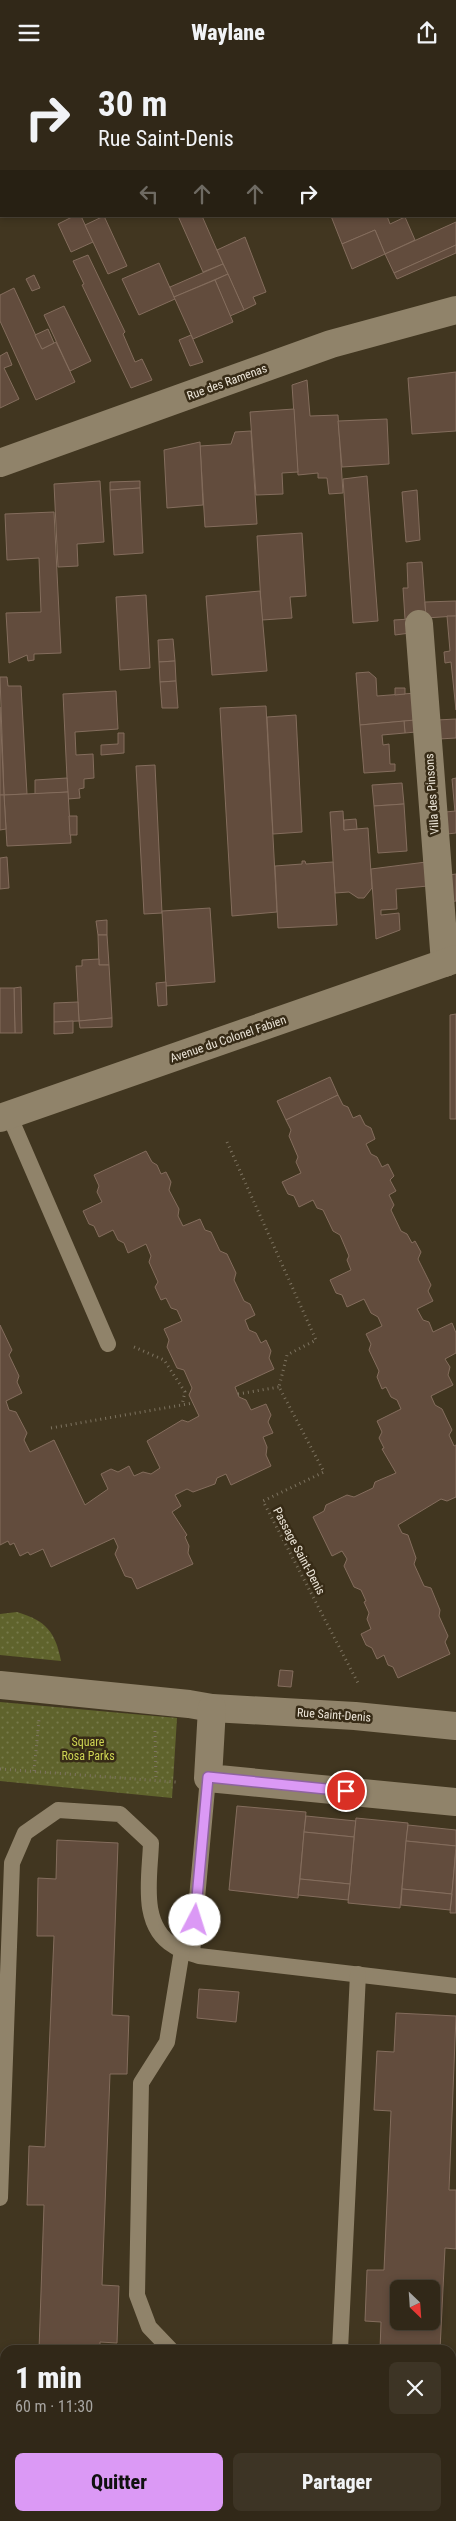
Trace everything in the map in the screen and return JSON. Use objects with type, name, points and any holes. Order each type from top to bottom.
[{"type":"street","name":"Rue des Ramenas","points":[[0,463],[331,344],[456,309]]},
{"type":"street","name":"Villa des Pinsons","points":[[419,624],[450,961]]},
{"type":"street","name":"Avenue du Colonel Fabien","points":[[4,1117],[450,961]]},
{"type":"street","name":"Rue Saint-Denis","points":[[0,1685],[189,1703],[212,1708],[355,1716],[456,1726]]},
{"type":"street","points":[[212,1708],[208,1777],[456,1802]]},
{"type":"lane","points":[[4,1117],[108,1344]]},
{"type":"lane","points":[[166,2345],[149,2327],[136,2295],[141,2083],[167,2042],[187,1951],[208,1777]]},
{"type":"lane","points":[[0,2198],[12,1863],[25,1833],[58,1810],[120,1814],[151,1843],[149,1913],[157,1929],[173,1946],[187,1951],[358,1975],[456,1986]]},
{"type":"lane","points":[[340,2345],[358,1975]]},
{"type":"path","points":[[227,1142],[316,1340],[287,1355],[279,1387],[238,1394]]},
{"type":"path","points":[[108,1344],[138,1347],[164,1359],[185,1392],[182,1405]]},
{"type":"path","name":"Passage Saint-Denis","points":[[279,1387],[324,1472],[262,1501],[359,1683],[355,1716]]},
{"type":"path","points":[[51,1428],[193,1403]]},
{"type":"path","points":[[34,1771],[39,1714]]},
{"type":"path","points":[[154,1724],[156,1781]]},
{"type":"path","points":[[0,1769],[180,1782]]},
{"type":"green space","points":[[17,1612],[35,1619],[48,1629],[56,1642],[61,1661],[0,1655],[0,1614]]},
{"type":"green space","name":"Square Rosa Parks","points":[[0,1702],[177,1718],[172,1798],[0,1781]]},
{"type":"building","points":[[72,217],[81,217],[93,242],[71,252],[58,224]]},
{"type":"building","points":[[104,217],[127,266],[108,274],[85,225]]},
{"type":"building","points":[[178,217],[202,217],[223,264],[203,272]]},
{"type":"building","points":[[331,217],[387,217],[390,224],[405,217],[415,240],[385,254],[375,230],[342,244]]},
{"type":"building","points":[[456,222],[456,245],[394,273],[385,254]]},
{"type":"building","points":[[375,230],[385,254],[352,269],[342,244]]},
{"type":"building","points":[[245,237],[266,292],[253,297],[256,304],[244,310],[217,250]]},
{"type":"building","points":[[456,245],[456,253],[397,279],[394,273]]},
{"type":"building","points":[[88,255],[125,332],[123,334],[135,362],[142,359],[152,380],[131,388],[82,285],[84,284],[73,261]]},
{"type":"building","points":[[159,263],[175,299],[139,315],[122,279]]},
{"type":"building","points":[[223,264],[228,274],[174,297],[170,287]]},
{"type":"building","points":[[228,274],[244,310],[230,316],[215,280]]},
{"type":"building","points":[[34,275],[40,288],[32,291],[26,279]]},
{"type":"building","points":[[215,280],[233,322],[193,339],[174,297]]},
{"type":"building","points":[[14,288],[42,349],[56,342],[75,382],[36,400],[0,321],[0,295]]},
{"type":"building","points":[[64,306],[91,361],[70,371],[44,315]]},
{"type":"building","points":[[48,329],[54,343],[42,349],[35,335]]},
{"type":"building","points":[[191,335],[203,362],[190,366],[179,340]]},
{"type":"building","points":[[7,352],[12,365],[4,368],[19,399],[0,408],[0,356]]},
{"type":"building","points":[[456,372],[456,431],[412,434],[408,378]]},
{"type":"building","points":[[307,380],[310,416],[338,415],[343,493],[329,494],[327,478],[318,478],[318,473],[298,475],[292,385]]},
{"type":"building","points":[[294,409],[298,472],[282,473],[283,494],[256,495],[250,412]]},
{"type":"building","points":[[387,419],[389,464],[342,467],[338,421]]},
{"type":"building","points":[[251,431],[257,524],[205,527],[200,446],[231,444],[235,432]]},
{"type":"building","points":[[200,442],[203,505],[167,508],[164,450]]},
{"type":"building","points":[[367,476],[378,621],[353,623],[343,479]]},
{"type":"building","points":[[100,481],[104,542],[77,544],[78,566],[58,567],[54,484]]},
{"type":"building","points":[[140,481],[140,488],[110,490],[110,482]]},
{"type":"building","points":[[140,488],[143,553],[114,555],[110,490]]},
{"type":"building","points":[[417,490],[420,540],[406,542],[402,492]]},
{"type":"building","points":[[54,512],[61,653],[34,654],[34,660],[28,661],[27,655],[9,663],[6,613],[41,612],[39,558],[7,560],[5,514]]},
{"type":"building","points":[[302,533],[306,596],[290,597],[292,618],[262,620],[257,536]]},
{"type":"building","points":[[422,562],[426,618],[405,619],[403,588],[408,588],[407,563]]},
{"type":"building","points":[[260,591],[267,671],[212,675],[206,596]]},
{"type":"building","points":[[146,595],[150,668],[120,670],[116,597]]},
{"type":"building","points":[[456,601],[456,616],[426,618],[425,602]]},
{"type":"building","points":[[447,616],[456,616],[456,710],[451,662],[445,663],[444,652],[450,651]]},
{"type":"building","points":[[410,619],[410,633],[395,635],[394,620]]},
{"type":"building","points":[[173,639],[175,661],[159,662],[158,640]]},
{"type":"building","points":[[175,661],[176,681],[160,682],[159,662]]},
{"type":"building","points":[[369,672],[376,678],[377,696],[416,693],[417,720],[360,725],[356,673]]},
{"type":"building","points":[[0,677],[7,677],[8,686],[21,686],[27,794],[4,795]]},
{"type":"building","points":[[176,681],[178,708],[162,708],[160,682]]},
{"type":"building","points":[[395,688],[405,688],[405,694],[395,695]]},
{"type":"building","points":[[116,691],[118,729],[75,732],[76,755],[93,754],[94,778],[84,779],[84,788],[79,789],[80,798],[68,799],[63,694]]},
{"type":"building","points":[[266,706],[277,912],[232,916],[220,708]]},
{"type":"building","points":[[0,707],[4,795],[0,795]]},
{"type":"building","points":[[296,715],[302,832],[273,834],[267,717]]},
{"type":"building","points":[[456,719],[456,738],[439,739],[437,720]]},
{"type":"building","points":[[415,720],[416,732],[405,733],[404,721]]},
{"type":"building","points":[[404,721],[405,733],[382,735],[383,745],[389,744],[390,764],[395,764],[395,771],[364,773],[360,725]]},
{"type":"building","points":[[118,733],[124,733],[124,753],[101,755],[101,745],[118,744]]},
{"type":"building","points":[[155,765],[162,913],[144,914],[136,766]]},
{"type":"building","points":[[67,778],[68,792],[35,794],[35,780]]},
{"type":"building","points":[[456,778],[456,811],[455,812],[452,779]]},
{"type":"building","points":[[402,783],[404,804],[374,806],[372,785]]},
{"type":"building","points":[[68,792],[71,843],[7,846],[4,795]]},
{"type":"building","points":[[0,795],[4,795],[6,829],[0,830]]},
{"type":"building","points":[[404,804],[407,851],[378,853],[374,806]]},
{"type":"building","points":[[343,811],[344,830],[368,828],[372,888],[364,898],[358,898],[349,892],[335,893],[330,812]]},
{"type":"building","points":[[456,811],[456,833],[447,834],[445,812]]},
{"type":"building","points":[[69,816],[77,816],[77,835],[70,835]]},
{"type":"building","points":[[356,819],[357,829],[344,830],[344,820]]},
{"type":"building","points":[[7,857],[9,888],[0,889],[0,858]]},
{"type":"building","points":[[302,861],[305,861],[306,864],[333,862],[337,925],[278,928],[275,866],[302,864]]},
{"type":"building","points":[[426,862],[428,886],[396,889],[397,909],[381,910],[381,915],[399,913],[400,930],[376,939],[371,869]]},
{"type":"building","points":[[456,874],[456,901],[444,903],[443,876]]},
{"type":"building","points":[[210,908],[215,982],[166,986],[162,911]]},
{"type":"building","points":[[107,920],[107,935],[98,935],[96,921]]},
{"type":"building","points":[[98,935],[107,935],[109,965],[99,965]]},
{"type":"building","points":[[99,959],[99,965],[109,965],[112,1018],[79,1021],[76,966],[82,966],[82,960]]},
{"type":"building","points":[[166,982],[167,1005],[158,1006],[156,983]]},
{"type":"building","points":[[21,987],[22,1033],[15,1033],[14,988]]},
{"type":"building","points":[[0,988],[14,988],[15,1033],[0,1033]]},
{"type":"building","points":[[78,1002],[79,1021],[54,1022],[54,1003]]},
{"type":"building","points":[[456,1014],[456,1119],[450,1119],[450,1015]]},
{"type":"building","points":[[112,1018],[112,1027],[80,1028],[79,1021]]},
{"type":"building","points":[[73,1021],[73,1033],[54,1034],[54,1022]]},
{"type":"building","points":[[330,1077],[338,1095],[286,1120],[277,1101]]},
{"type":"building","points":[[338,1095],[343,1105],[348,1107],[353,1118],[360,1115],[365,1125],[371,1128],[375,1139],[366,1144],[371,1154],[377,1157],[382,1167],[388,1164],[394,1176],[390,1180],[396,1191],[389,1195],[394,1205],[391,1210],[401,1231],[407,1234],[412,1243],[415,1241],[421,1252],[418,1259],[431,1285],[428,1291],[433,1301],[417,1309],[423,1320],[429,1322],[433,1332],[452,1323],[456,1333],[456,1353],[445,1359],[450,1367],[448,1375],[453,1385],[431,1396],[435,1405],[442,1409],[452,1430],[449,1435],[454,1446],[456,1445],[456,1497],[447,1501],[441,1499],[398,1525],[402,1533],[408,1535],[416,1558],[414,1564],[424,1586],[431,1588],[440,1610],[439,1616],[448,1636],[445,1642],[450,1654],[398,1678],[393,1667],[388,1665],[384,1655],[377,1659],[372,1648],[366,1645],[361,1634],[371,1629],[367,1619],[369,1613],[364,1602],[366,1601],[361,1590],[354,1587],[344,1566],[347,1559],[342,1551],[332,1556],[313,1517],[324,1511],[326,1505],[347,1495],[354,1497],[373,1488],[375,1482],[396,1473],[382,1449],[384,1448],[379,1438],[382,1432],[377,1421],[401,1409],[397,1400],[391,1397],[386,1387],[382,1389],[377,1377],[379,1371],[369,1350],[371,1344],[366,1334],[382,1326],[378,1317],[371,1313],[364,1299],[347,1307],[342,1295],[336,1293],[330,1280],[351,1270],[347,1260],[349,1256],[340,1235],[333,1231],[323,1210],[317,1208],[313,1200],[299,1207],[294,1196],[288,1194],[282,1182],[301,1173],[296,1162],[298,1157],[289,1136],[291,1130],[286,1120]]},
{"type":"building","points":[[146,1151],[152,1162],[157,1165],[161,1174],[166,1172],[171,1182],[169,1190],[179,1209],[178,1216],[183,1226],[200,1219],[205,1230],[211,1232],[220,1251],[227,1254],[236,1273],[234,1280],[244,1301],[250,1304],[255,1315],[245,1320],[249,1330],[256,1333],[261,1343],[266,1340],[271,1351],[269,1358],[274,1369],[235,1387],[239,1397],[246,1400],[251,1410],[266,1404],[271,1415],[268,1422],[273,1433],[263,1437],[267,1447],[266,1455],[271,1466],[231,1485],[226,1474],[217,1478],[215,1484],[193,1492],[187,1489],[175,1495],[181,1506],[172,1512],[187,1535],[185,1537],[189,1546],[188,1553],[193,1564],[137,1589],[132,1578],[125,1576],[115,1554],[118,1547],[114,1538],[51,1567],[43,1549],[30,1555],[28,1552],[20,1556],[14,1543],[10,1545],[8,1541],[0,1545],[0,1325],[12,1350],[9,1355],[19,1376],[17,1382],[22,1393],[6,1401],[9,1410],[16,1412],[27,1433],[24,1440],[30,1452],[54,1440],[85,1505],[108,1489],[101,1474],[111,1469],[118,1472],[129,1466],[134,1476],[143,1472],[151,1474],[160,1468],[147,1441],[182,1420],[188,1422],[199,1416],[189,1395],[192,1388],[184,1370],[177,1368],[167,1347],[169,1340],[164,1329],[182,1321],[177,1310],[171,1308],[166,1298],[161,1300],[155,1287],[158,1282],[149,1262],[151,1256],[146,1244],[128,1253],[124,1243],[118,1240],[113,1230],[99,1237],[94,1226],[89,1224],[83,1211],[102,1202],[97,1192],[99,1186],[94,1175]]},
{"type":"building","points":[[280,1670],[293,1671],[291,1687],[278,1686]]},
{"type":"building","points":[[237,1806],[306,1812],[298,1898],[229,1890]]},
{"type":"building","points":[[306,1816],[356,1821],[354,1837],[304,1832]]},
{"type":"building","points":[[356,1818],[408,1823],[400,1908],[348,1903]]},
{"type":"building","points":[[408,1825],[456,1830],[456,1846],[406,1841]]},
{"type":"building","points":[[304,1832],[354,1837],[350,1884],[300,1879]]},
{"type":"building","points":[[57,1840],[118,1843],[112,2015],[129,2016],[127,2074],[110,2074],[102,2285],[119,2286],[117,2343],[100,2342],[100,2345],[39,2345],[44,2205],[27,2205],[29,2146],[45,2147],[54,1936],[37,1936],[38,1878],[56,1879]]},
{"type":"building","points":[[406,1841],[456,1846],[452,1894],[402,1889]]},
{"type":"building","points":[[456,1850],[456,1913],[450,1913]]},
{"type":"building","points":[[300,1879],[350,1884],[348,1900],[298,1895]]},
{"type":"building","points":[[402,1889],[452,1894],[450,1910],[401,1905]]},
{"type":"building","points":[[199,1989],[239,1992],[236,2022],[197,2018]]},
{"type":"building","points":[[396,2013],[456,2016],[449,2190],[456,2190],[456,2249],[445,2248],[440,2345],[380,2345],[381,2322],[365,2321],[367,2270],[384,2270],[391,2111],[374,2110],[377,2051],[394,2052]]},
{"type":"route","points":[[195,1920],[208,1777],[346,1791]]}]
